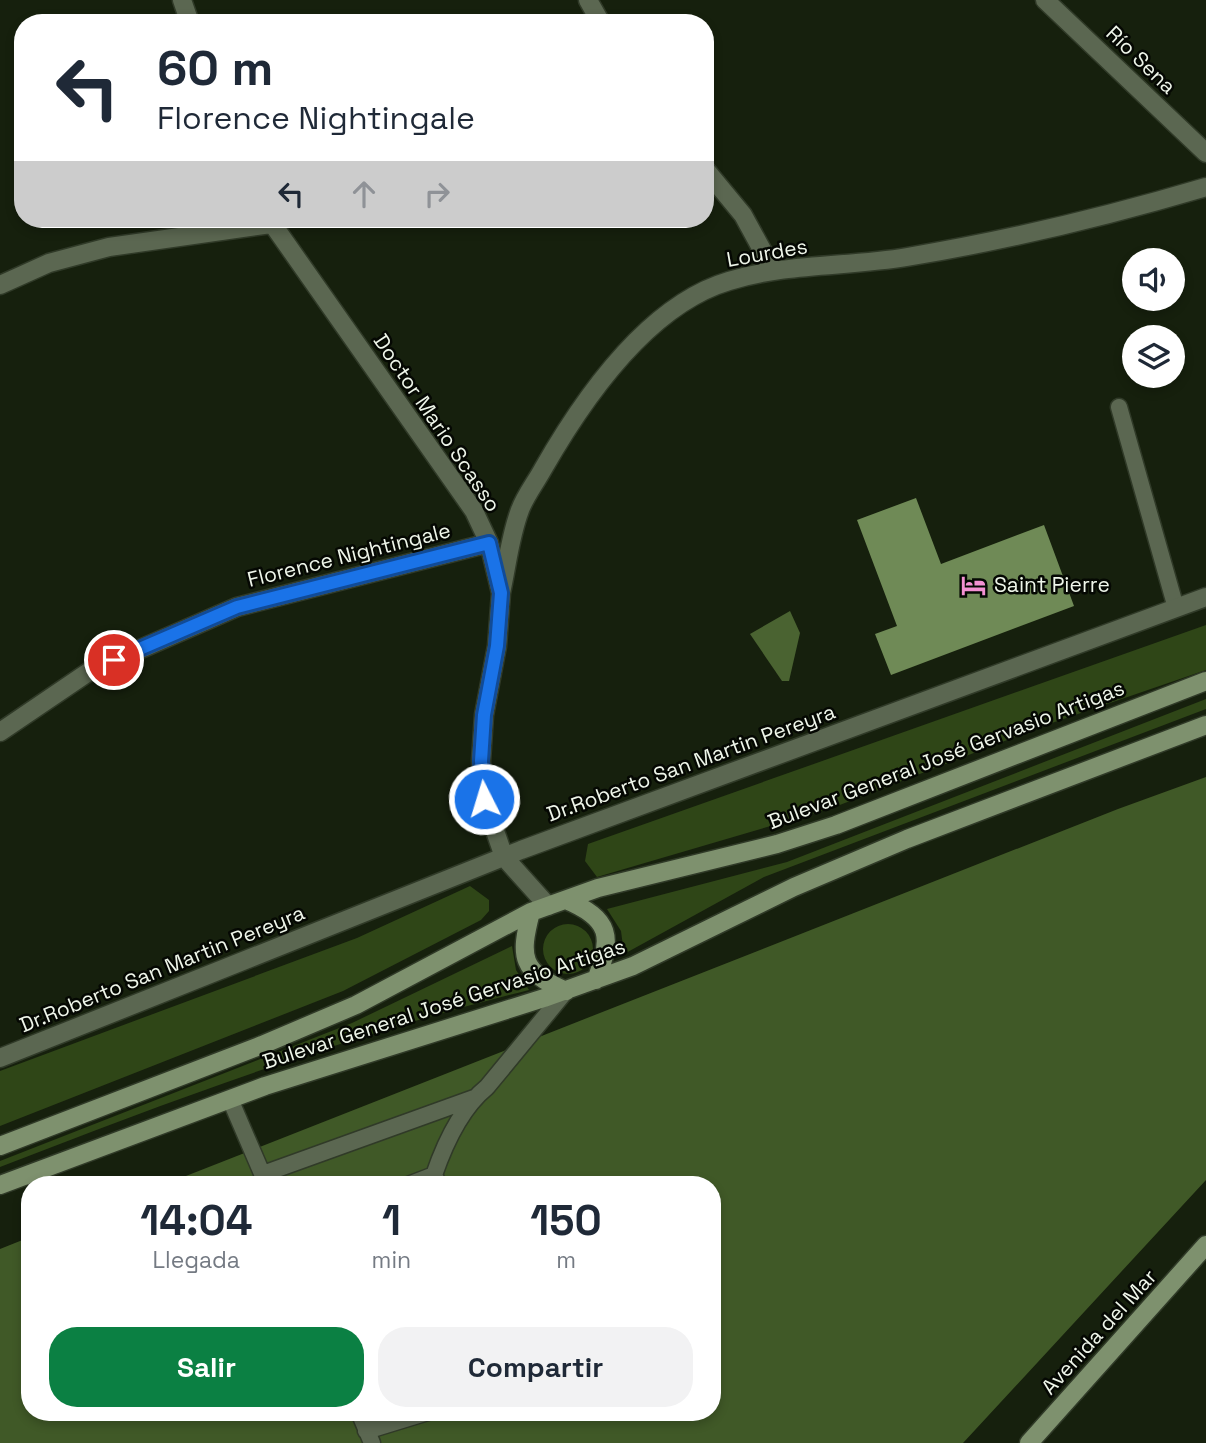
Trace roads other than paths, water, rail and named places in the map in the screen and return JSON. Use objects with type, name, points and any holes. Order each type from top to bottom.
[{"type":"main road","name":"Bulevar General José Gervasio Artigas","points":[[0,1146],[262,1045],[356,1005],[540,909],[598,888],[778,844],[836,825],[1206,681]]},
{"type":"main road","name":"Bulevar General José Gervasio Artigas","points":[[24,1176],[230,1099],[596,980],[672,949],[794,887],[895,844],[1206,725]]},
{"type":"main road","points":[[566,900],[586,908],[604,928],[606,954],[596,980]]},
{"type":"main road","points":[[540,909],[524,940],[525,955],[540,979],[566,990]]},
{"type":"main road","name":"Bulevar General José Gervasio Artigas","points":[[0,1185],[21,1177]]},
{"type":"main road","name":"Avenida del Mar","points":[[1029,1443],[1205,1250]]},
{"type":"street","name":"Río Sena","points":[[1045,0],[1206,153]]},
{"type":"street","points":[[714,180],[743,215],[773,270]]},
{"type":"street","name":"Lourdes","points":[[501,593],[520,509],[560,439],[607,373],[648,332],[690,299],[727,281],[773,270],[905,258],[1042,231],[1206,187]]},
{"type":"street","points":[[0,285],[49,263],[109,247],[227,228]]},
{"type":"street","name":"Doctor Mario Scasso","points":[[275,228],[474,511],[489,543],[501,593],[497,646],[484,715],[481,761],[484,799],[504,857],[540,909]]},
{"type":"street","name":"Florence Nightingale","points":[[0,732],[90,671],[237,607],[489,543]]},
{"type":"street","name":"Dr.Roberto San Martin Pereyra","points":[[0,1058],[504,857],[1206,597]]},
{"type":"lane","points":[[1119,407],[1176,608]]},
{"type":"lane","points":[[438,1176],[443,1149],[474,1098],[487,1087],[566,990]]},
{"type":"lane","points":[[275,1176],[474,1098]]},
{"type":"lane","points":[[230,1099],[263,1176]]},
{"type":"lane","points":[[369,1437],[407,1421]]},
{"type":"place","name":"Saint Pierre","points":[[974,585]]}]
